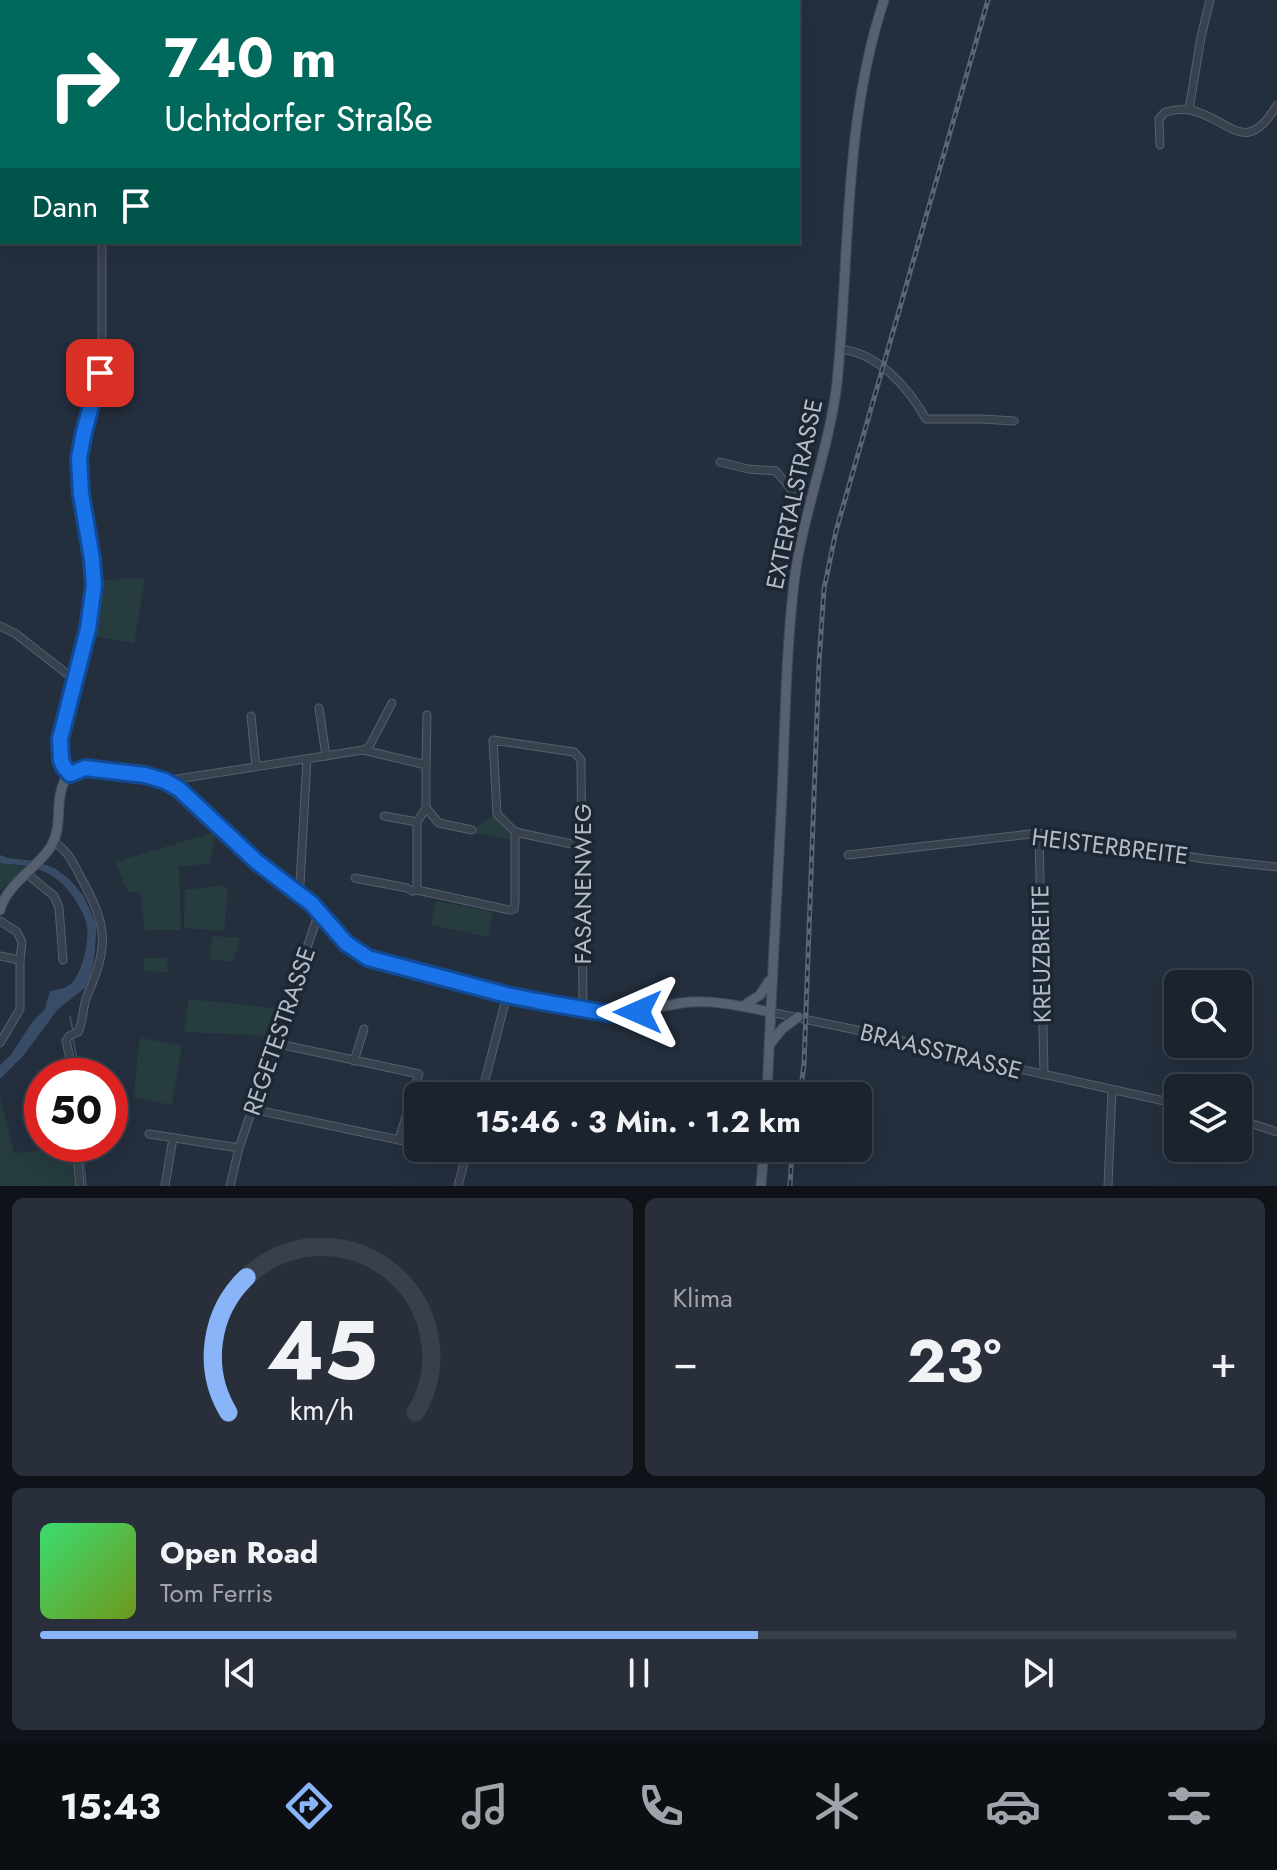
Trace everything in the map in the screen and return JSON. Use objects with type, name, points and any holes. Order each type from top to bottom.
[{"type":"main road","name":"EXTERTALSTRASSE","points":[[768,1082],[790,621],[798,556],[830,425],[840,349],[860,100],[880,1]]},
{"type":"main road","points":[[0,908],[6,895],[54,842],[58,831],[62,785],[70,774],[92,768],[145,775],[179,789],[257,862],[312,904],[346,943],[368,958],[507,995],[583,1009],[622,1014],[698,1002],[770,1012]]},
{"type":"main road","points":[[743,1007],[760,995],[771,978]]},
{"type":"main road","points":[[769,1047],[782,1029],[798,1017]]},
{"type":"main road","points":[[761,1186],[763,1162]]},
{"type":"street","points":[[1189,110],[1210,0]]},
{"type":"street","points":[[1160,145],[1159,119],[1172,110],[1189,110],[1242,133],[1261,127],[1277,105]]},
{"type":"street","points":[[70,774],[61,760],[60,739],[88,629],[94,585],[79,458],[100,373],[102,244]]},
{"type":"street","points":[[840,349],[861,354],[882,367],[910,394],[926,419],[1014,421]]},
{"type":"street","points":[[720,462],[748,469],[776,471],[799,499],[811,503]]},
{"type":"street","points":[[0,626],[16,634],[75,680]]},
{"type":"street","points":[[165,781],[363,750],[369,747],[392,703]]},
{"type":"street","points":[[319,708],[326,756]]},
{"type":"street","points":[[417,890],[417,822],[426,808],[427,715]]},
{"type":"street","points":[[251,716],[256,767]]},
{"type":"street","name":"FASANENWEG","points":[[515,832],[497,814],[493,740],[574,752],[581,760],[583,1009]]},
{"type":"street","points":[[363,750],[426,765]]},
{"type":"street","points":[[296,890],[300,884],[307,759]]},
{"type":"street","points":[[426,808],[439,823],[472,830]]},
{"type":"street","points":[[384,816],[417,822]]},
{"type":"street","points":[[355,878],[514,909],[515,832],[581,846]]},
{"type":"street","name":"HEISTERBREITE","points":[[848,855],[1039,833],[1277,867]]},
{"type":"street","name":"KREUZBREITE","points":[[1039,833],[1044,1075]]},
{"type":"street","points":[[54,842],[71,858],[95,903],[102,929],[99,969],[87,996],[82,1024],[66,1041],[70,1058]]},
{"type":"street","points":[[28,874],[54,896],[59,908],[63,960]]},
{"type":"street","name":"REGETESTRASSE","points":[[230,1186],[239,1148],[274,1043],[316,921],[322,915]]},
{"type":"street","points":[[0,921],[17,932],[22,942],[20,1009],[0,1043]]},
{"type":"street","points":[[0,956],[20,960]]},
{"type":"street","points":[[485,1082],[507,995]]},
{"type":"street","name":"BRAASSTRASSE","points":[[770,1012],[1164,1101]]},
{"type":"street","points":[[354,1061],[364,1029]]},
{"type":"street","points":[[274,1043],[419,1074],[399,1139]]},
{"type":"street","points":[[1108,1186],[1112,1090]]},
{"type":"street","points":[[252,1109],[404,1140]]},
{"type":"street","points":[[1252,1124],[1277,1132]]},
{"type":"street","name":"REGETESTRASSE","points":[[149,1134],[239,1148]]},
{"type":"street","points":[[165,1186],[173,1138]]},
{"type":"street","points":[[78,1162],[80,1186]]},
{"type":"street","points":[[458,1186],[464,1162]]},
{"type":"green space","points":[[145,578],[134,643],[91,636],[97,614],[100,580]]},
{"type":"green space","points":[[493,816],[510,835],[510,840],[474,833],[476,827]]},
{"type":"green space","points":[[216,832],[210,863],[179,867],[181,930],[145,930],[140,892],[128,892],[115,862]]},
{"type":"green space","points":[[0,863],[9,865],[31,867],[0,891]]},
{"type":"green space","points":[[224,885],[228,891],[224,931],[184,928],[185,890]]},
{"type":"green space","points":[[436,901],[493,912],[488,937],[431,925]]},
{"type":"green space","points":[[212,936],[240,938],[233,962],[209,959]]},
{"type":"green space","points":[[144,958],[168,958],[167,972],[144,971]]},
{"type":"green space","points":[[189,999],[283,1009],[273,1036],[184,1032]]},
{"type":"green space","points":[[140,1038],[182,1045],[172,1105],[133,1098]]},
{"type":"green space","points":[[0,1097],[14,1153],[24,1152],[24,1162],[73,1162],[76,1186],[0,1186]]},
{"type":"water","points":[[0,855],[35,861],[54,868],[68,878],[83,895],[96,923],[96,934],[94,961],[85,988],[58,1009],[23,1056],[0,1079],[0,1065],[45,1009],[50,991],[62,989],[73,982],[84,957],[87,929],[82,911],[63,885],[34,868],[0,863]]},
{"type":"waterway","points":[[70,1017],[73,1031]]},
{"type":"waterway","points":[[73,1038],[77,1058]]},
{"type":"waterway","points":[[84,1162],[86,1186]]},
{"type":"railway","points":[[802,1082],[824,589],[836,531],[988,0]]},
{"type":"railway","points":[[790,1186],[791,1162]]},
{"type":"route","points":[[100,373],[79,458],[81,494],[94,578],[92,608],[61,730],[60,748],[64,767],[70,774],[85,768],[145,775],[179,789],[257,862],[312,904],[346,943],[368,958],[537,1001],[605,1013],[638,1012]]}]
